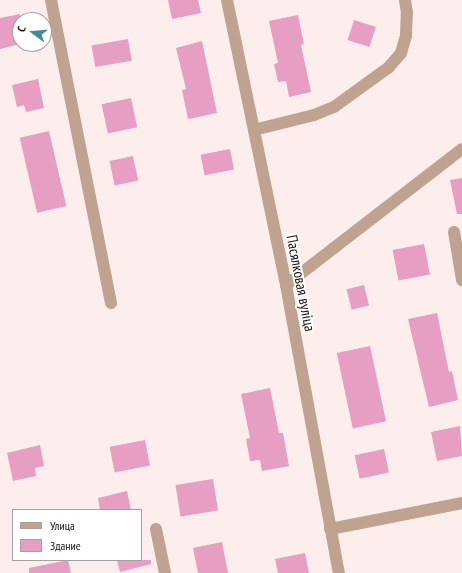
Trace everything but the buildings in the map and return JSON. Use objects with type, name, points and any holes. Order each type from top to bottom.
[{"type":"street","points":[[51,0],[111,303]]},
{"type":"street","name":"Пасялковая вуліца","points":[[227,0],[286,285],[339,573]]},
{"type":"street","points":[[254,130],[314,115],[334,107],[389,67],[401,53],[406,36],[407,13],[405,0]]},
{"type":"street","points":[[286,285],[462,148]]},
{"type":"street","points":[[454,232],[462,280]]},
{"type":"street","points":[[330,529],[462,503]]},
{"type":"street","points":[[156,529],[165,573]]}]
